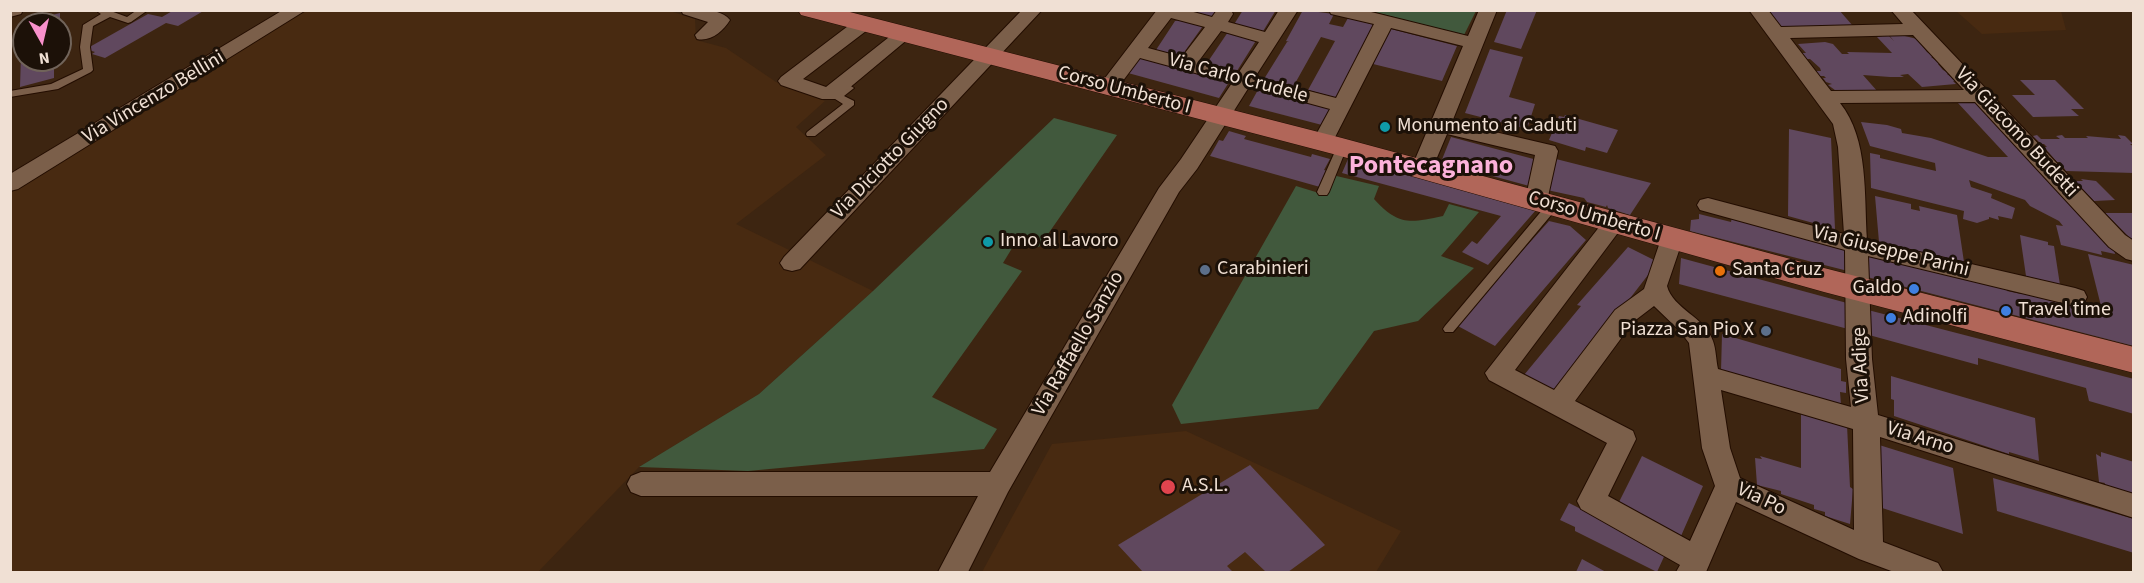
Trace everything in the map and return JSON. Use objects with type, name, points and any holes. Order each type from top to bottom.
[{"type":"main road","name":"Corso Umberto I","points":[[823,12],[1333,145],[1672,239],[2133,360]]},
{"type":"street","name":"Via Vincenzo Bellini","points":[[10,184],[297,10]]},
{"type":"street","points":[[690,10],[721,20],[704,35]]},
{"type":"street","name":"Via Diciotto Giugno","points":[[792,263],[1034,10]]},
{"type":"street","points":[[1109,86],[1167,10],[1222,17],[1271,39]]},
{"type":"street","name":"Via Raffaello Sanzio","points":[[952,573],[998,484],[1170,188],[1190,164],[1289,10]]},
{"type":"street","points":[[1338,10],[1474,43]]},
{"type":"street","points":[[1422,169],[1488,10]]},
{"type":"street","name":"Via Adige","points":[[1758,10],[1826,98],[1843,124],[1849,147],[1856,244],[1859,359],[1866,422],[1869,550]]},
{"type":"street","name":"Via Giacomo Budetti","points":[[1900,10],[2117,241],[2133,253]]},
{"type":"street","points":[[1186,65],[1222,17]]},
{"type":"street","points":[[1333,145],[1341,106],[1385,22]]},
{"type":"street","points":[[863,24],[788,81],[829,95],[905,34]]},
{"type":"street","points":[[1777,33],[1917,29]]},
{"type":"street","name":"Via Carlo Crudele","points":[[1136,51],[1341,106]]},
{"type":"street","points":[[1826,98],[1982,96]]},
{"type":"street","points":[[1440,126],[1547,152],[1544,203]]},
{"type":"street","name":"Via Giuseppe Parini","points":[[1708,205],[1856,244],[2075,297]]},
{"type":"street","points":[[1615,222],[1498,373],[1623,439],[1591,501],[1693,566],[1729,486]]},
{"type":"street","points":[[1558,405],[1624,316],[1656,292],[1654,285],[1672,239]]},
{"type":"street","name":"Via Po","points":[[1656,292],[1668,308],[1689,325],[1701,340],[1716,448],[1729,486],[1912,570]]},
{"type":"street","name":"Via Arno","points":[[1706,376],[1866,422],[2133,506]]},
{"type":"street","points":[[641,484],[998,484]]},
{"type":"lane","points":[[10,94],[16,95],[54,87],[88,70],[85,46],[88,25],[104,12],[128,20],[144,10]]},
{"type":"lane","points":[[811,134],[850,103],[837,98],[870,71],[866,66]]},
{"type":"lane","points":[[1323,192],[1333,145]]},
{"type":"lane","points":[[1449,329],[1544,203]]},
{"type":"shaded area","points":[[304,11],[670,11],[695,19],[696,40],[726,48],[776,82],[825,101],[796,127],[826,155],[736,224],[873,291],[759,394],[639,467],[538,572],[11,572],[11,191]]},
{"type":"shaded area","points":[[1956,11],[2061,11],[2066,30],[1982,34]]},
{"type":"shaded area","name":"A.S.L.","points":[[1186,431],[1401,531],[1376,572],[982,572],[1052,444]]},
{"type":"green space","points":[[1370,11],[1476,11],[1464,35]]},
{"type":"green space","points":[[1054,118],[1117,135],[1039,247],[1017,240],[1003,263],[1022,271],[932,397],[997,429],[984,449],[748,471],[639,467],[759,394],[873,291]]},
{"type":"green space","points":[[1328,174],[1379,186],[1374,199],[1391,214],[1405,220],[1413,221],[1443,216],[1449,204],[1479,212],[1441,256],[1474,268],[1418,321],[1374,331],[1318,409],[1181,424],[1172,405],[1296,186],[1319,193]]},
{"type":"building","points":[[174,10],[205,10],[178,26],[166,23],[105,58],[92,54],[95,52],[86,49],[148,14],[162,17]]},
{"type":"building","points":[[1186,10],[1218,10],[1211,20]]},
{"type":"building","points":[[1243,10],[1276,10],[1262,33],[1233,26]]},
{"type":"building","points":[[1303,10],[1334,14],[1329,24],[1343,27],[1348,18],[1375,25],[1337,98],[1308,90],[1335,41],[1321,37],[1293,87],[1264,79],[1289,42],[1286,41]]},
{"type":"building","points":[[1507,10],[1537,10],[1521,49],[1494,42]]},
{"type":"building","points":[[1839,10],[1853,26],[1782,27],[1768,11]]},
{"type":"building","points":[[1175,21],[1203,26],[1185,51],[1188,52],[1182,57],[1156,50]]},
{"type":"building","points":[[1391,29],[1457,46],[1442,81],[1373,64]]},
{"type":"building","points":[[1228,32],[1257,39],[1237,71],[1207,63]]},
{"type":"building","points":[[1897,34],[1917,39],[1927,52],[1935,57],[1931,57],[1941,64],[1938,64],[1943,70],[1950,73],[1947,74],[1957,81],[1953,81],[1956,84],[1922,87],[1908,74],[1900,75],[1904,77],[1863,75],[1878,92],[1839,93],[1828,85],[1832,84],[1826,82],[1824,76],[1820,76],[1816,71],[1821,71],[1820,68],[1807,59],[1802,53],[1806,53],[1798,44],[1825,42],[1833,44],[1842,54],[1849,54],[1847,52],[1892,53],[1877,37],[1888,35],[1894,41],[1889,35]]},
{"type":"building","points":[[1490,49],[1523,57],[1509,97],[1535,104],[1527,129],[1465,113]]},
{"type":"building","points":[[1141,55],[1231,79],[1219,98],[1128,73]]},
{"type":"building","points":[[20,72],[54,72],[54,78],[20,87]]},
{"type":"building","points":[[2020,80],[2055,80],[2084,109],[2071,109],[2079,116],[2033,117],[2012,95],[2035,95]]},
{"type":"building","points":[[1259,88],[1331,107],[1322,125],[1249,106]]},
{"type":"building","points":[[1957,102],[1983,102],[2112,242],[2115,254],[2101,251],[2102,255],[2061,245],[2056,225],[2063,226],[2059,221],[2030,206],[2025,200],[1969,180],[1971,187],[1992,194],[1991,198],[2015,208],[2012,219],[1998,216],[1999,220],[1989,217],[1977,223],[1963,219],[1964,211],[1871,188],[1870,153],[1880,155],[1880,158],[1936,171],[1935,163],[1870,146],[1861,122],[1887,125],[1901,129],[1902,133],[1931,138],[1988,157],[2008,157]]},
{"type":"building","points":[[1565,115],[1618,130],[1607,153],[1586,147],[1585,151],[1549,140],[1559,116],[1564,117]]},
{"type":"building","points":[[1789,129],[1831,138],[1835,229],[1788,216]]},
{"type":"building","points":[[1229,131],[1246,136],[1244,139],[1311,157],[1312,154],[1330,159],[1324,170],[1328,171],[1320,187],[1210,156],[1219,140],[1223,141]]},
{"type":"building","points":[[2037,135],[2041,139],[2060,139],[2056,136],[2062,135],[2065,138],[2088,138],[2086,136],[2121,139],[2118,135],[2125,136],[2134,147],[2134,173],[2066,171],[2044,147],[2047,147],[2033,136]]},
{"type":"building","points":[[1451,137],[1541,161],[1533,187],[1441,162]]},
{"type":"building","points":[[1348,159],[1536,210],[1488,265],[1462,252],[1472,241],[1477,244],[1501,216],[1342,173]]},
{"type":"building","points":[[1556,159],[1651,183],[1630,215],[1608,208],[1607,205],[1606,207],[1587,202],[1584,198],[1547,190]]},
{"type":"building","points":[[2081,179],[2096,181],[2115,200],[2094,201],[2075,181],[2083,181]]},
{"type":"building","points":[[1875,196],[1911,204],[1911,209],[1920,211],[1919,206],[1957,215],[1964,262],[1879,242]]},
{"type":"building","points":[[2105,213],[2134,213],[2134,242]]},
{"type":"building","points":[[1699,214],[1731,222],[1732,217],[1847,246],[1848,271],[1690,231],[1691,220],[1699,219]]},
{"type":"building","points":[[1549,221],[1570,226],[1586,240],[1495,346],[1456,325]]},
{"type":"building","points":[[2020,235],[2048,242],[2048,245],[2054,246],[2060,285],[2026,276]]},
{"type":"building","points":[[1628,247],[1658,262],[1557,393],[1524,375],[1581,306],[1577,305]]},
{"type":"building","points":[[1867,252],[2006,288],[2007,291],[2021,294],[2020,288],[2084,304],[2084,309],[2103,314],[2088,254],[2134,265],[2134,346],[1867,277]]},
{"type":"building","points":[[1681,258],[1847,303],[1848,329],[1679,284]]},
{"type":"building","points":[[1868,310],[2134,379],[2134,414],[2089,401],[2086,388],[1978,358],[1978,365],[1869,335]]},
{"type":"building","points":[[1722,334],[1841,369],[1841,381],[1846,382],[1846,393],[1840,392],[1841,405],[1721,371]]},
{"type":"building","points":[[1891,376],[2035,418],[2039,461],[2009,452],[2009,454],[1894,416]]},
{"type":"building","points":[[1801,412],[1847,425],[1850,487],[1853,489],[1850,524],[1825,516],[1825,512],[1814,509],[1814,505],[1781,494],[1781,491],[1757,485],[1755,458],[1762,459],[1760,456],[1801,468]]},
{"type":"building","points":[[1876,444],[1953,468],[1963,534],[1879,507]]},
{"type":"building","points":[[2101,452],[2134,462],[2134,497],[2103,487],[2105,483],[2099,482],[2096,454],[2101,457]]},
{"type":"building","points":[[1642,456],[1703,486],[1681,536],[1618,504]]},
{"type":"building","points":[[1250,465],[1325,545],[1288,572],[1266,572],[1245,552],[1227,566],[1233,572],[1143,572],[1118,545]]},
{"type":"building","points":[[1993,478],[2134,519],[2134,553],[1997,511]]},
{"type":"building","points":[[1569,503],[1585,511],[1587,507],[1668,548],[1657,572],[1575,531],[1575,527],[1560,520]]},
{"type":"building","points":[[1582,559],[1606,572],[1576,572]]},
{"type":"place","name":"Monumento ai Caduti","points":[[1385,127]]},
{"type":"place","name":"Inno al Lavoro","points":[[988,242]]},
{"type":"place","name":"Carabinieri","points":[[1205,270]]},
{"type":"place","name":"Santa Cruz","points":[[1720,271]]},
{"type":"place","name":"Galdo","points":[[1914,289]]},
{"type":"place","name":"Travel time","points":[[2006,311]]},
{"type":"place","name":"Adinolfi","points":[[1891,318]]},
{"type":"place","name":"Piazza San Pio X","points":[[1766,331]]},
{"type":"place","name":"A.S.L.","points":[[1168,487]]},
{"type":"district","name":"Pontecagnano","points":[[1431,167]]}]
